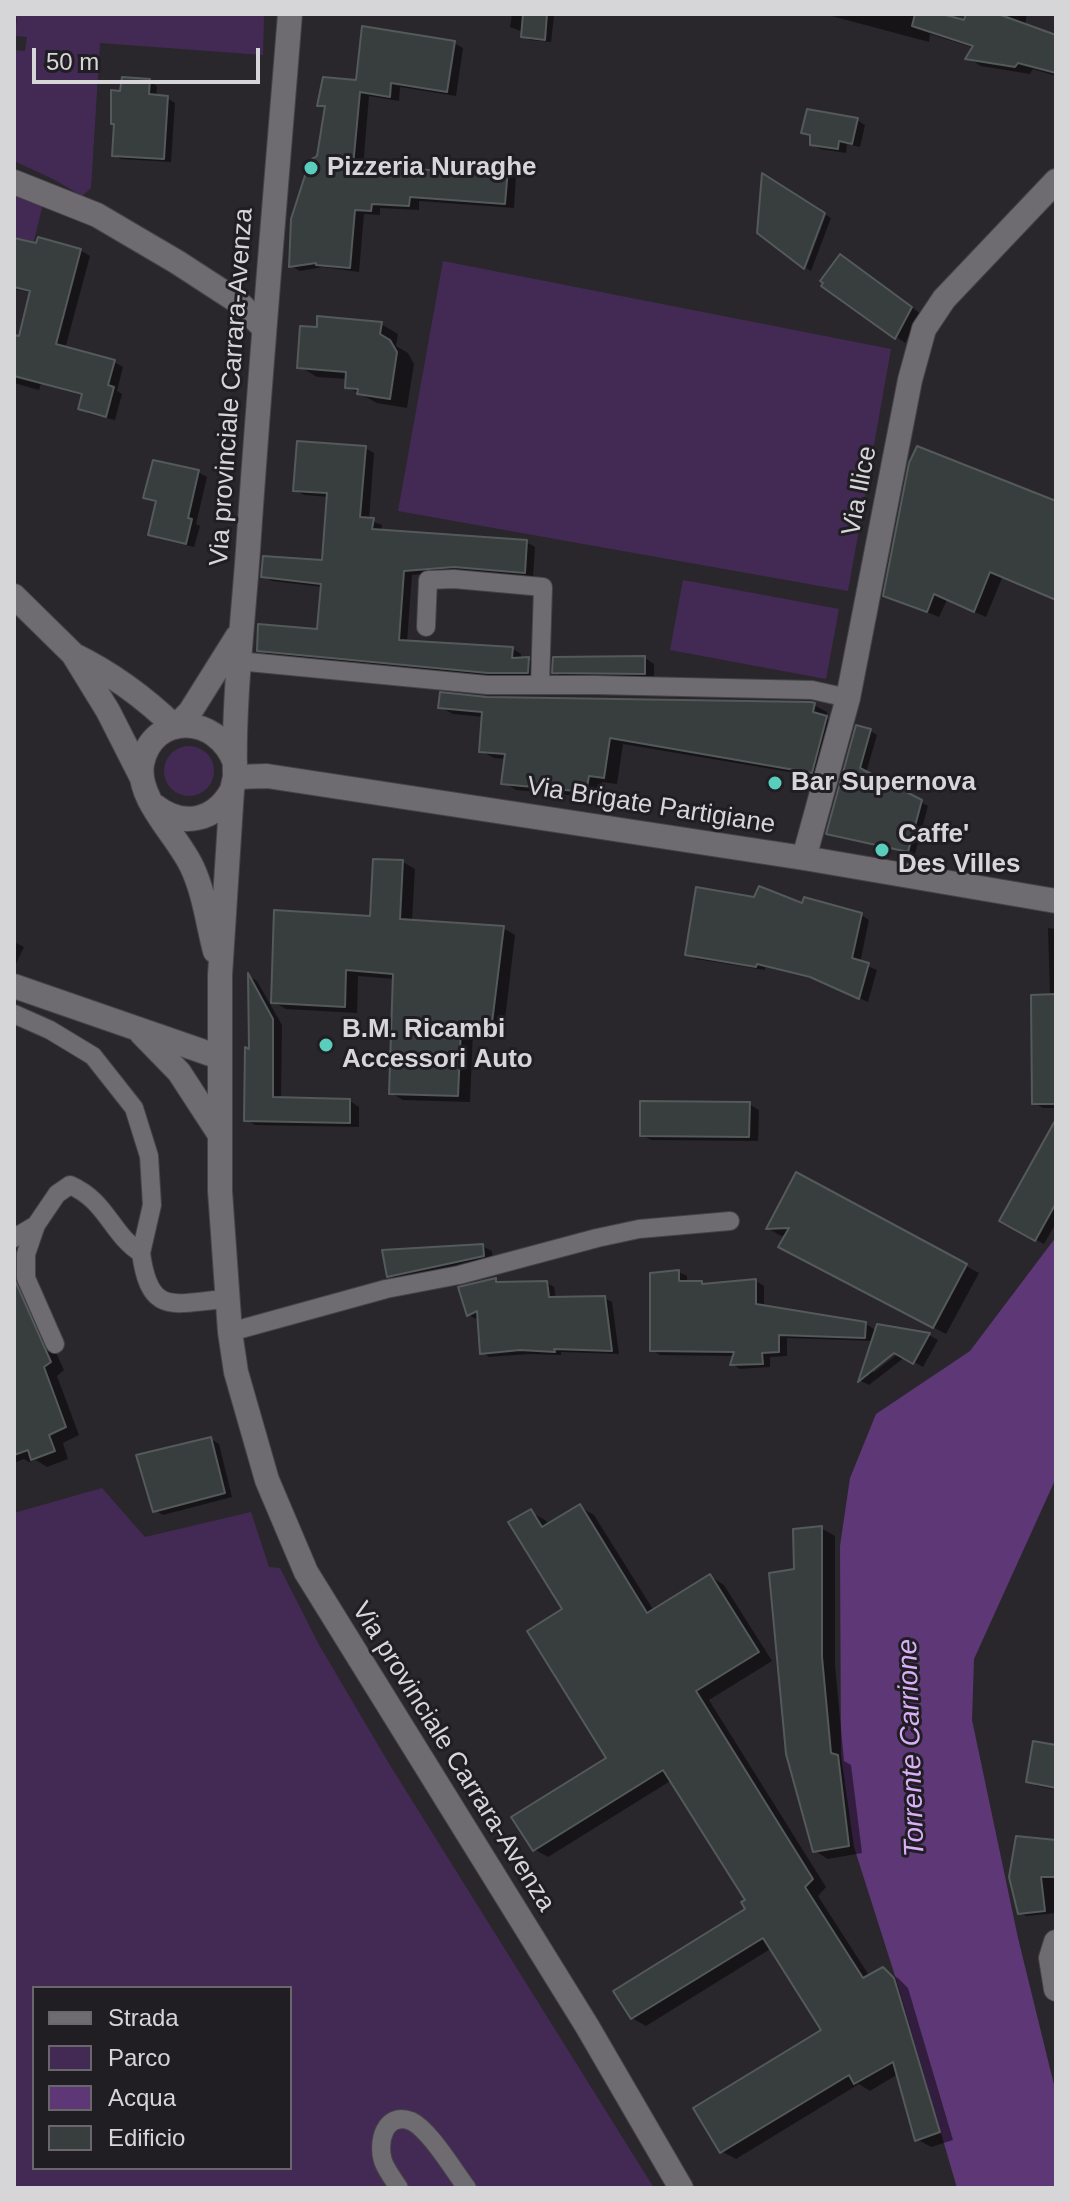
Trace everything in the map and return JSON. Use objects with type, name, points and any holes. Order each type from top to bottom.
[{"type":"main road","name":"Via provinciale Carrara-Avenza","points":[[290,14],[238,661],[234,777],[220,975],[220,1191],[230,1332],[236,1372],[267,1480],[306,1572],[587,2026],[681,2188]]},
{"type":"main road","name":"Via Ilice","points":[[804,858],[848,698],[910,380],[924,329],[944,299],[1056,181]]},
{"type":"main road","points":[[14,182],[97,215],[237,301],[263,327]]},
{"type":"main road","points":[[14,596],[73,654],[132,688],[175,727]]},
{"type":"main road","points":[[175,727],[188,725],[213,732],[223,740],[234,777],[216,811],[191,819],[165,814],[144,787],[142,765],[153,741],[175,727],[190,712],[241,632]]},
{"type":"main road","name":"Via provinciale Carrara-Avenza","points":[[73,654],[108,711],[144,787],[192,867],[220,975]]},
{"type":"main road","name":"Via Brigate Partigiane","points":[[234,777],[267,776],[804,858],[1056,901]]},
{"type":"main road","points":[[14,986],[219,1057]]},
{"type":"main road","points":[[138,1029],[179,1072],[220,1135]]},
{"type":"main road","points":[[1056,1942],[1051,1958],[1056,1989]]},
{"type":"lane","points":[[426,627],[428,580],[454,579],[543,587],[540,685]]},
{"type":"lane","points":[[238,661],[487,685],[812,690],[848,698]]},
{"type":"lane","points":[[14,1014],[50,1030],[93,1056],[134,1108],[149,1156],[152,1205],[141,1253],[145,1280],[157,1297],[179,1305],[228,1299]]},
{"type":"lane","points":[[55,1344],[26,1278],[26,1254],[36,1225],[57,1194],[70,1185],[87,1192],[128,1244],[141,1253]]},
{"type":"lane","points":[[230,1332],[386,1289],[459,1275],[597,1238],[639,1229],[730,1221]]},
{"type":"lane","points":[[14,1238],[36,1225]]},
{"type":"lane","points":[[399,2188],[383,2161],[381,2136],[386,2126],[395,2120],[410,2121],[425,2132],[467,2188]]},
{"type":"green space","points":[[14,14],[264,14],[263,55],[100,43],[91,188],[82,196],[14,161],[14,50],[25,51],[27,37],[15,36],[17,19]]},
{"type":"green space","points":[[14,191],[43,204],[33,244],[14,240]]},
{"type":"green space","points":[[443,261],[891,349],[848,591],[398,511]]},
{"type":"green space","points":[[683,580],[839,609],[826,679],[670,650]]},
{"type":"green space","points":[[189,746],[207,753],[214,771],[207,789],[189,796],[171,789],[164,771],[171,753]]},
{"type":"green space","points":[[102,1488],[145,1537],[251,1512],[269,1567],[280,1568],[318,1643],[388,1762],[654,2188],[14,2188],[14,1513]]},
{"type":"water","name":"Torrente Carrione","points":[[1056,1237],[1056,1478],[974,1659],[972,1720],[1018,1938],[1056,2093],[1056,2188],[957,2188],[854,1847],[841,1755],[840,1546],[850,1478],[876,1414],[970,1351]]},
{"type":"building","points":[[523,14],[547,14],[545,40],[521,37]]},
{"type":"building","points":[[915,14],[942,14],[964,20],[966,14],[998,14],[1056,35],[1056,73],[1018,63],[1015,67],[965,59],[973,46],[912,26]]},
{"type":"building","points":[[362,26],[455,41],[447,92],[391,83],[390,97],[360,92],[353,166],[449,171],[449,163],[508,169],[505,204],[410,197],[409,206],[372,204],[371,211],[355,210],[350,268],[316,263],[289,267],[291,219],[310,160],[317,156],[325,106],[317,106],[323,77],[356,80]]},
{"type":"building","points":[[122,77],[150,79],[149,94],[168,96],[164,159],[112,156],[114,124],[111,124],[111,90],[120,91]]},
{"type":"building","points":[[807,109],[858,118],[852,144],[839,141],[838,149],[810,145],[810,135],[801,133]]},
{"type":"building","points":[[762,173],[825,213],[804,269],[757,233]]},
{"type":"building","points":[[38,237],[81,249],[56,344],[115,360],[108,385],[114,387],[106,417],[78,409],[82,394],[14,376],[14,335],[19,336],[30,291],[14,287],[14,238],[36,243]]},
{"type":"building","points":[[840,254],[912,307],[895,339],[821,286],[823,283],[820,281]]},
{"type":"building","points":[[317,316],[382,322],[380,334],[390,340],[397,352],[390,399],[357,394],[358,389],[345,388],[346,372],[297,368],[300,326],[317,327]]},
{"type":"building","points":[[297,441],[366,446],[360,517],[374,518],[372,529],[527,540],[525,573],[454,567],[404,571],[399,640],[513,647],[512,658],[529,657],[528,673],[488,673],[257,651],[258,624],[317,629],[321,584],[261,577],[263,556],[322,560],[327,493],[293,491]]},
{"type":"building","points":[[917,446],[1056,501],[1056,600],[990,572],[974,612],[934,594],[927,612],[883,596],[909,463]]},
{"type":"building","points":[[153,460],[199,470],[188,518],[192,519],[186,544],[148,535],[156,501],[143,498]]},
{"type":"building","points":[[645,656],[645,674],[552,673],[553,657]]},
{"type":"building","points":[[440,692],[487,697],[811,702],[815,703],[813,712],[827,716],[812,773],[610,738],[604,778],[589,776],[586,792],[501,784],[505,754],[479,752],[482,712],[438,708]]},
{"type":"building","points":[[856,725],[871,729],[860,768],[922,800],[908,852],[826,834]]},
{"type":"building","points":[[373,859],[403,860],[400,919],[504,926],[491,1031],[461,1028],[458,1096],[389,1094],[393,974],[346,970],[345,1007],[271,1003],[274,910],[370,916]]},
{"type":"building","points":[[759,886],[802,903],[804,897],[862,913],[852,958],[869,963],[859,999],[810,977],[757,964],[756,967],[685,955],[696,887],[754,897]]},
{"type":"building","points":[[248,973],[273,1019],[273,1097],[350,1099],[350,1123],[244,1121],[245,1047],[249,1049]]},
{"type":"building","points":[[1056,994],[1056,1104],[1032,1104],[1031,995]]},
{"type":"building","points":[[640,1101],[750,1102],[749,1137],[640,1136]]},
{"type":"building","points":[[1056,1119],[1056,1203],[1035,1241],[999,1221]]},
{"type":"building","points":[[796,1172],[967,1264],[933,1328],[778,1247],[789,1228],[766,1229]]},
{"type":"building","points":[[483,1244],[484,1256],[387,1277],[382,1250]]},
{"type":"building","points":[[679,1270],[679,1281],[702,1281],[702,1284],[756,1279],[756,1304],[866,1322],[865,1338],[779,1335],[779,1352],[762,1353],[763,1364],[730,1365],[734,1352],[650,1351],[650,1273]]},
{"type":"building","points":[[14,1278],[51,1362],[44,1367],[66,1427],[49,1435],[55,1451],[31,1460],[28,1450],[14,1455]]},
{"type":"building","points":[[496,1278],[496,1282],[547,1281],[549,1297],[605,1296],[612,1351],[554,1349],[555,1352],[520,1350],[480,1354],[477,1311],[467,1316],[458,1287]]},
{"type":"building","points":[[877,1324],[930,1333],[913,1364],[894,1353],[858,1382]]},
{"type":"building","points":[[211,1437],[225,1493],[153,1512],[136,1455]]},
{"type":"building","points":[[580,1504],[647,1613],[710,1574],[759,1652],[696,1691],[813,1879],[805,1887],[863,1978],[883,1967],[894,1978],[940,2132],[915,2141],[893,2062],[854,2084],[849,2075],[720,2153],[693,2108],[821,2030],[763,1938],[631,2019],[613,1991],[745,1909],[741,1902],[745,1900],[663,1770],[533,1851],[511,1817],[606,1758],[527,1631],[562,1609],[508,1522],[531,1509],[542,1527]]},
{"type":"building","points":[[822,1526],[822,1657],[831,1753],[838,1755],[849,1846],[813,1852],[786,1754],[769,1573],[794,1569],[793,1529]]},
{"type":"building","points":[[1033,1741],[1056,1745],[1056,1788],[1026,1782]]},
{"type":"building","points":[[1016,1836],[1056,1840],[1056,1877],[1041,1877],[1045,1911],[1018,1914],[1009,1877]]},
{"type":"place","name":"Pizzeria Nuraghe","points":[[311,168]]},
{"type":"place","name":"Bar Supernova","points":[[775,783]]},
{"type":"place","name":"Caffe' Des Villes","points":[[882,850]]},
{"type":"place","name":"B.M. Ricambi Accessori Auto","points":[[326,1045]]}]
